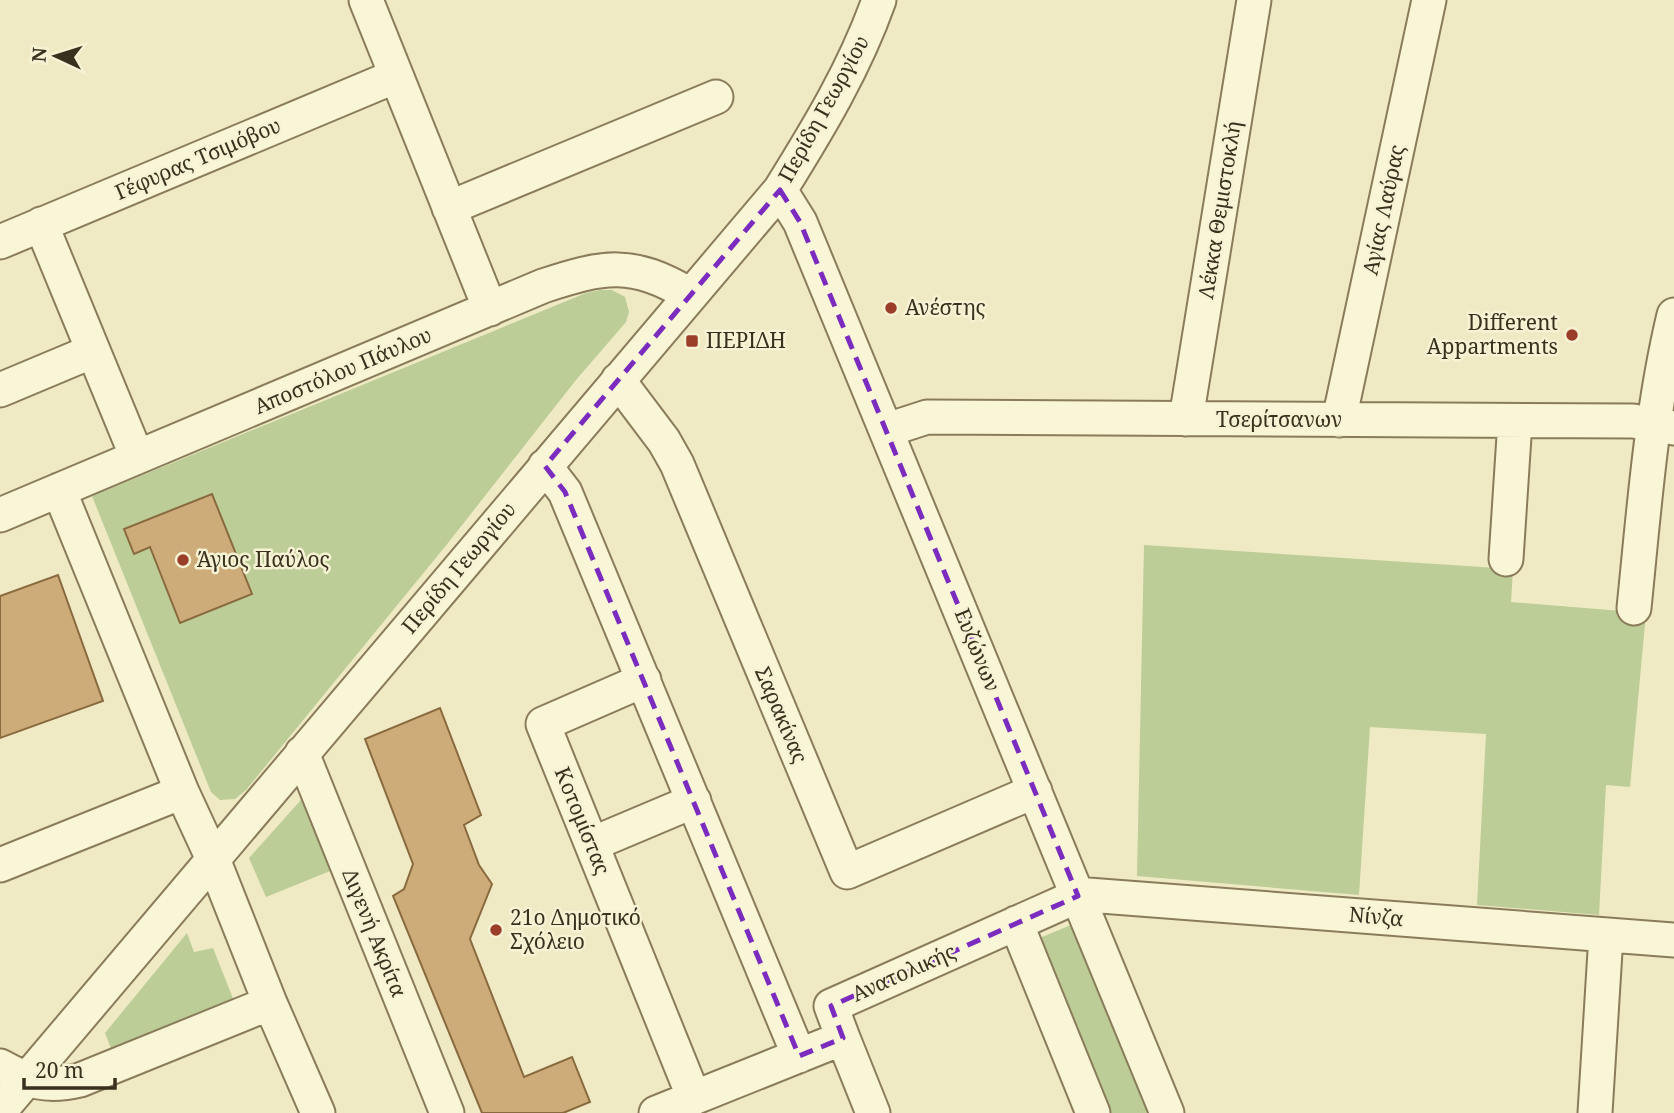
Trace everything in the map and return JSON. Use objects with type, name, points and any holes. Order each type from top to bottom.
[{"type":"street","points":[[366,0],[490,309]]},
{"type":"street","name":"Περίδη Γεωργίου","points":[[0,1111],[13,1073],[213,859],[780,190],[858,55],[879,0]]},
{"type":"street","name":"Λέκκα Θεμιστοκλή","points":[[1186,419],[1254,0]]},
{"type":"street","name":"Αγίας Λαύρας","points":[[1339,420],[1429,0]]},
{"type":"street","name":"Γέφυρας Τσιμόβου","points":[[3,233],[41,225],[396,76]]},
{"type":"street","points":[[449,208],[716,97]]},
{"type":"street","name":"Ευζώνων","points":[[780,190],[800,222],[1167,1113]]},
{"type":"street","points":[[41,225],[137,457]]},
{"type":"street","name":"Αποστόλου Πάυλου","points":[[0,515],[568,278],[584,273],[616,270],[653,275],[690,295]]},
{"type":"street","points":[[1634,608],[1664,426],[1674,315]]},
{"type":"street","points":[[0,390],[93,351]]},
{"type":"street","name":"Σαρακίνας","points":[[618,380],[664,441],[677,464],[847,872],[1035,791]]},
{"type":"street","name":"Τσερίτσανων","points":[[887,430],[927,417],[1633,421],[1664,426]]},
{"type":"street","points":[[1506,559],[1515,421]]},
{"type":"street","points":[[545,466],[565,492],[799,1056]]},
{"type":"street","points":[[59,490],[182,792],[213,859],[270,1003],[318,1113]]},
{"type":"street","name":"Κοτομίστας","points":[[644,680],[543,723],[694,1098]]},
{"type":"street","name":"Διγενή Ακρίτα","points":[[302,753],[447,1113]]},
{"type":"street","points":[[0,865],[182,792]]},
{"type":"street","points":[[592,844],[694,801]]},
{"type":"street","name":"Νίνζα","points":[[1079,896],[1097,895],[1674,940]]},
{"type":"street","name":"Ανατολικής","points":[[843,1038],[831,1006],[1079,896]]},
{"type":"street","points":[[1016,923],[1093,1113]]},
{"type":"street","points":[[1595,1113],[1606,935]]},
{"type":"street","points":[[13,1073],[51,1084],[79,1080],[270,1003]]},
{"type":"street","points":[[656,1113],[843,1038],[873,1113]]},
{"type":"highlighted area","points":[[780,190],[800,222],[1078,896],[831,1006],[843,1038],[799,1056],[565,492],[545,466]]},
{"type":"green space","points":[[612,290],[625,297],[629,312],[626,322],[576,380],[448,543],[246,790],[235,799],[220,800],[211,792],[92,496],[586,293]]},
{"type":"green space","points":[[1144,545],[1513,569],[1511,602],[1646,613],[1630,787],[1606,785],[1599,915],[1477,905],[1486,734],[1370,727],[1359,895],[1137,876]]},
{"type":"green space","points":[[308,792],[340,867],[266,897],[249,858]]},
{"type":"green space","points":[[1078,922],[1157,1113],[1105,1113],[1035,940]]},
{"type":"green space","points":[[187,933],[194,952],[213,948],[234,1001],[112,1051],[105,1033]]},
{"type":"building","points":[[212,494],[252,594],[180,623],[150,547],[134,554],[124,529]]},
{"type":"building","points":[[58,575],[103,701],[0,738],[0,596]]},
{"type":"building","points":[[440,708],[481,815],[464,825],[479,865],[492,884],[470,939],[524,1077],[572,1057],[590,1102],[563,1113],[482,1113],[393,896],[404,889],[413,864],[365,739]]},
{"type":"place","name":"Ανέστης","points":[[891,308]]},
{"type":"place","name":"Different Appartments","points":[[1572,335]]},
{"type":"place","name":"ΠΕΡΙΔΗ","points":[[692,341]]},
{"type":"place","name":"Άγιος Παύλος","points":[[183,560]]},
{"type":"place","name":"21ο Δημοτικό Σχόλειο","points":[[496,930]]}]
